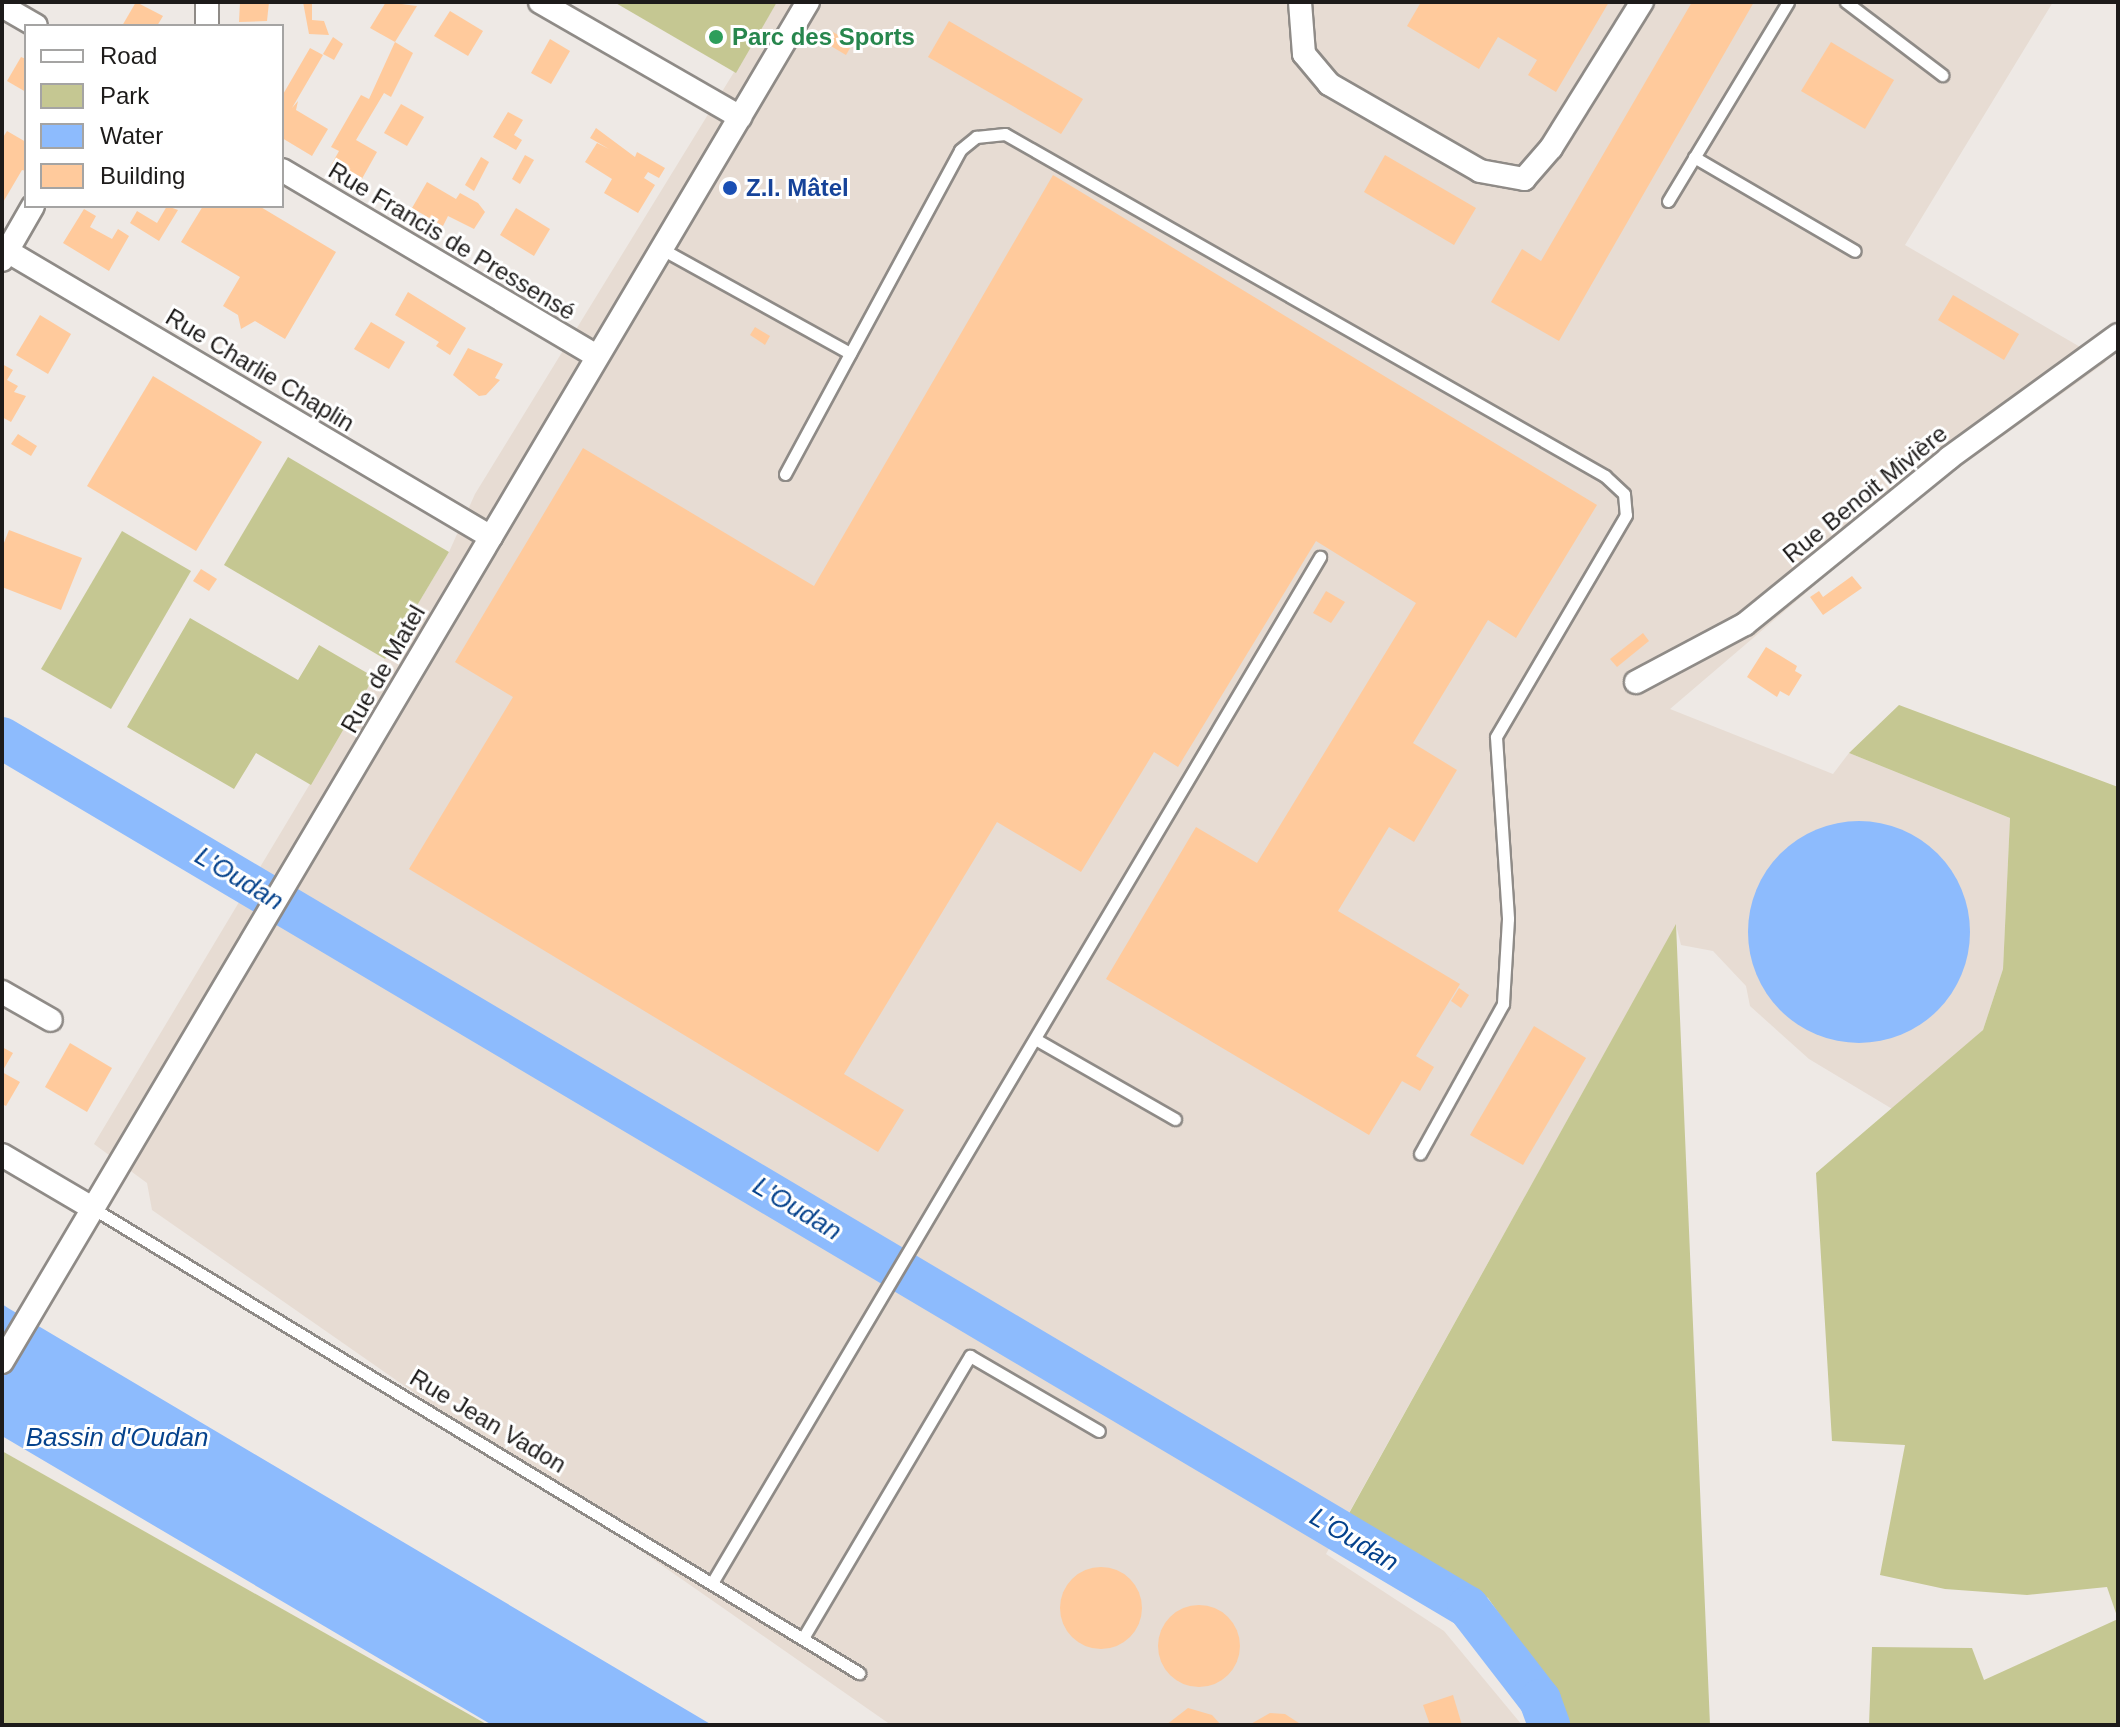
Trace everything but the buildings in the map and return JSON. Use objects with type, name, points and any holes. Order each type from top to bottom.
[{"type":"street","points":[[207,2],[207,24]]},
{"type":"street","points":[[540,2],[740,117]]},
{"type":"street","name":"Rue de Matel","points":[[2,1362],[36,1298],[94,1209],[808,2]]},
{"type":"street","points":[[1300,2],[1304,54],[1329,84],[1480,171],[1524,179],[1551,148],[1642,2]]},
{"type":"street","points":[[2,6],[33,24]]},
{"type":"street","name":"Rue Francis de Pressensé","points":[[284,171],[596,356]]},
{"type":"street","points":[[4,253],[32,208]]},
{"type":"street","name":"Rue Charlie Chaplin","points":[[4,253],[491,537]]},
{"type":"street","name":"Rue Benoit Mivière","points":[[1636,682],[1745,624],[1949,458],[2118,335]]},
{"type":"street","points":[[2,992],[51,1020]]},
{"type":"street","points":[[2,1155],[94,1209]]},
{"type":"lane","points":[[1668,201],[1788,2]]},
{"type":"lane","points":[[1846,2],[1942,75]]},
{"type":"lane","points":[[785,474],[960,150],[976,137],[1005,134],[1605,476],[1624,494],[1626,515],[1496,737],[1508,919],[1503,1004],[1420,1154]]},
{"type":"lane","points":[[1694,157],[1855,251]]},
{"type":"lane","points":[[662,249],[850,353]]},
{"type":"lane","points":[[712,1583],[1037,1040],[1320,557]]},
{"type":"lane","points":[[1037,1040],[1175,1119]]},
{"type":"lane","name":"Rue Jean Vadon","points":[[94,1209],[859,1673]]},
{"type":"lane","points":[[803,1638],[970,1356],[1099,1431]]},
{"type":"shaded area","points":[[777,2],[2053,2],[1905,245],[2106,362],[1918,497],[1670,709],[1833,774],[1849,753],[2010,818],[2003,969],[1983,1030],[1894,1110],[1809,1059],[1750,1006],[1746,986],[1713,951],[1681,945],[1676,925],[1326,1554],[1444,1631],[1522,1725],[891,1725],[152,1210],[147,1183],[94,1144],[449,552],[475,494]]},
{"type":"green space","name":"Parc des Sports","points":[[614,2],[777,2],[736,73]]},
{"type":"green space","points":[[288,457],[449,552],[385,659],[224,565]]},
{"type":"green space","points":[[122,531],[191,571],[111,709],[41,669]]},
{"type":"green space","points":[[190,618],[298,680],[319,645],[374,677],[311,785],[256,753],[234,789],[127,727]]},
{"type":"green space","points":[[1899,705],[2118,787],[2118,1619],[2107,1587],[2027,1595],[1945,1589],[1880,1575],[1905,1445],[1832,1441],[1816,1173],[1983,1030],[2003,969],[2010,818],[1849,753]]},
{"type":"green space","points":[[1676,924],[1710,1725],[1566,1725],[1553,1691],[1488,1598],[1347,1517]]},
{"type":"green space","points":[[2,1451],[488,1725],[2,1725]]},
{"type":"green space","points":[[2118,1619],[2118,1722],[2112,1725],[1869,1725],[1872,1647],[1972,1648],[1984,1680]]},
{"type":"water","points":[[1859,821],[1881,823],[1901,830],[1937,854],[1961,890],[1968,910],[1968,954],[1961,974],[1937,1010],[1901,1034],[1881,1041],[1859,1043],[1837,1041],[1817,1034],[1781,1010],[1757,974],[1750,954],[1748,932],[1750,910],[1757,890],[1781,854],[1817,830],[1837,823]]},
{"type":"water","name":"Bassin d'Oudan","points":[[2,1304],[712,1725],[492,1725],[2,1436]]},
{"type":"waterway","name":"L'Oudan","points":[[2,738],[1468,1607],[1540,1700],[1549,1725]]},
{"type":"place","name":"Parc des Sports","points":[[716,37]]},
{"type":"place","name":"Z.I. Mâtel","points":[[730,188]]}]
